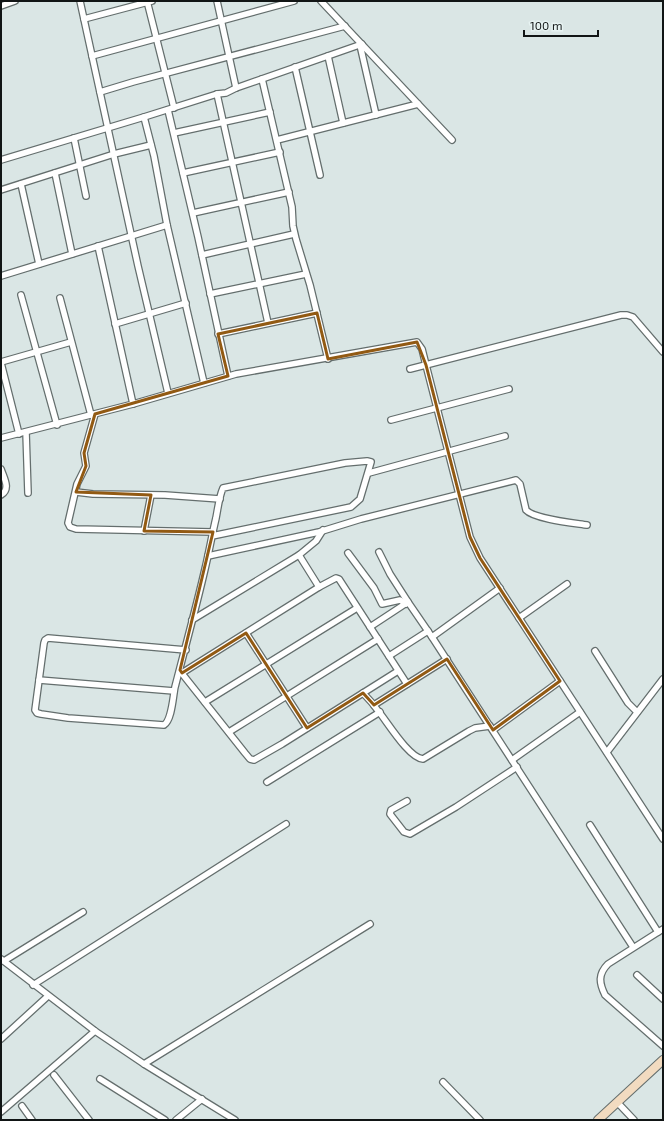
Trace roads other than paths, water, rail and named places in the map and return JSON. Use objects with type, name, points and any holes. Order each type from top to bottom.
[{"type":"street","points":[[1,6],[15,1]]},
{"type":"street","points":[[80,1],[138,266],[168,393]]},
{"type":"street","points":[[84,19],[149,1],[171,109],[174,133],[228,376]]},
{"type":"street","points":[[217,1],[236,88]]},
{"type":"street","points":[[92,56],[294,1]]},
{"type":"street","points":[[321,1],[452,140]]},
{"type":"street","points":[[100,92],[164,73],[345,26]]},
{"type":"street","points":[[1,160],[216,94],[226,93],[236,88],[361,44]]},
{"type":"street","points":[[361,44],[376,115]]},
{"type":"street","points":[[328,56],[343,123]]},
{"type":"street","points":[[295,67],[320,175]]},
{"type":"street","points":[[262,79],[289,192],[292,207],[294,234],[317,313],[328,358]]},
{"type":"street","points":[[216,94],[268,323]]},
{"type":"street","points":[[277,140],[418,104]]},
{"type":"street","points":[[174,133],[270,112]]},
{"type":"street","points":[[144,117],[167,225],[204,383]]},
{"type":"street","points":[[74,138],[86,196]]},
{"type":"street","points":[[1,190],[114,154],[151,145]]},
{"type":"street","points":[[183,173],[280,152]]},
{"type":"street","points":[[55,173],[72,254]]},
{"type":"street","points":[[21,184],[38,264]]},
{"type":"street","points":[[193,213],[289,192]]},
{"type":"street","points":[[1,276],[167,225]]},
{"type":"street","points":[[202,255],[294,234]]},
{"type":"street","points":[[98,246],[133,404]]},
{"type":"street","points":[[210,294],[306,274]]},
{"type":"street","points":[[21,295],[57,424]]},
{"type":"street","points":[[60,298],[71,342],[93,414],[84,453],[86,466],[77,484],[68,523],[70,527],[76,529],[212,534],[351,507],[360,499],[372,464],[370,461],[345,463],[225,487],[222,490],[212,534],[208,556],[181,672],[174,691],[167,723],[164,725],[61,717],[37,713],[35,710],[44,643],[48,638],[186,650]]},
{"type":"street","points":[[115,324],[186,303]]},
{"type":"street","points":[[218,334],[317,313]]},
{"type":"street","points":[[410,369],[621,315],[633,317],[663,352]]},
{"type":"street","points":[[19,434],[1,362],[71,342]]},
{"type":"street","points":[[1,438],[133,404],[228,376],[417,342],[422,349],[470,537],[480,558],[663,839]]},
{"type":"street","points":[[391,420],[438,409],[509,389]]},
{"type":"street","points":[[26,432],[28,493]]},
{"type":"street","points":[[369,473],[505,436]]},
{"type":"street","points":[[1,469],[6,485],[5,492],[1,495]]},
{"type":"street","points":[[208,556],[324,530],[361,519],[516,480],[520,484],[526,510],[529,513],[587,525]]},
{"type":"street","points":[[76,492],[93,494],[220,498]]},
{"type":"street","points":[[144,531],[151,495]]},
{"type":"street","points":[[192,620],[299,555],[316,541],[324,530]]},
{"type":"street","points":[[378,552],[407,603],[447,659],[633,947]]},
{"type":"street","points":[[348,553],[365,578],[374,588],[382,604],[400,600],[407,603]]},
{"type":"street","points":[[299,555],[319,587]]},
{"type":"street","points":[[181,672],[334,578],[338,578],[407,684]]},
{"type":"street","points":[[519,618],[566,584]]},
{"type":"street","points":[[432,637],[500,588]]},
{"type":"street","points":[[370,627],[407,603]]},
{"type":"street","points":[[205,702],[357,608]]},
{"type":"street","points":[[389,656],[428,631]]},
{"type":"street","points":[[246,632],[307,728]]},
{"type":"street","points":[[229,732],[378,639]]},
{"type":"street","points":[[595,650],[628,703],[637,712]]},
{"type":"street","points":[[374,705],[447,659]]},
{"type":"street","points":[[181,672],[250,759],[254,760],[282,744],[398,670]]},
{"type":"street","points":[[606,752],[663,679]]},
{"type":"street","points":[[39,680],[174,691]]},
{"type":"street","points":[[363,693],[380,712],[398,738],[415,756],[423,759],[469,730],[475,728],[491,728],[560,681]]},
{"type":"street","points":[[267,782],[380,712]]},
{"type":"street","points":[[512,760],[580,712]]},
{"type":"street","points":[[407,801],[391,810],[390,814],[404,832],[410,834],[456,807],[517,767]]},
{"type":"street","points":[[33,985],[286,824]]},
{"type":"street","points":[[590,826],[661,930],[608,964],[603,969],[600,980],[602,988],[605,995],[663,1046]]},
{"type":"street","points":[[83,912],[2,960],[95,1031],[144,1064],[235,1120]]},
{"type":"street","points":[[144,1064],[370,924]]},
{"type":"street","points":[[637,975],[663,999]]},
{"type":"street","points":[[1,1039],[48,996]]},
{"type":"street","points":[[1,1112],[95,1031]]},
{"type":"street","points":[[598,1120],[663,1060]]},
{"type":"street","points":[[54,1075],[89,1120]]},
{"type":"street","points":[[100,1079],[165,1120]]},
{"type":"street","points":[[444,1082],[480,1120]]},
{"type":"street","points":[[176,1120],[202,1099]]},
{"type":"street","points":[[617,1102],[634,1120]]},
{"type":"street","points":[[22,1106],[32,1120]]}]
